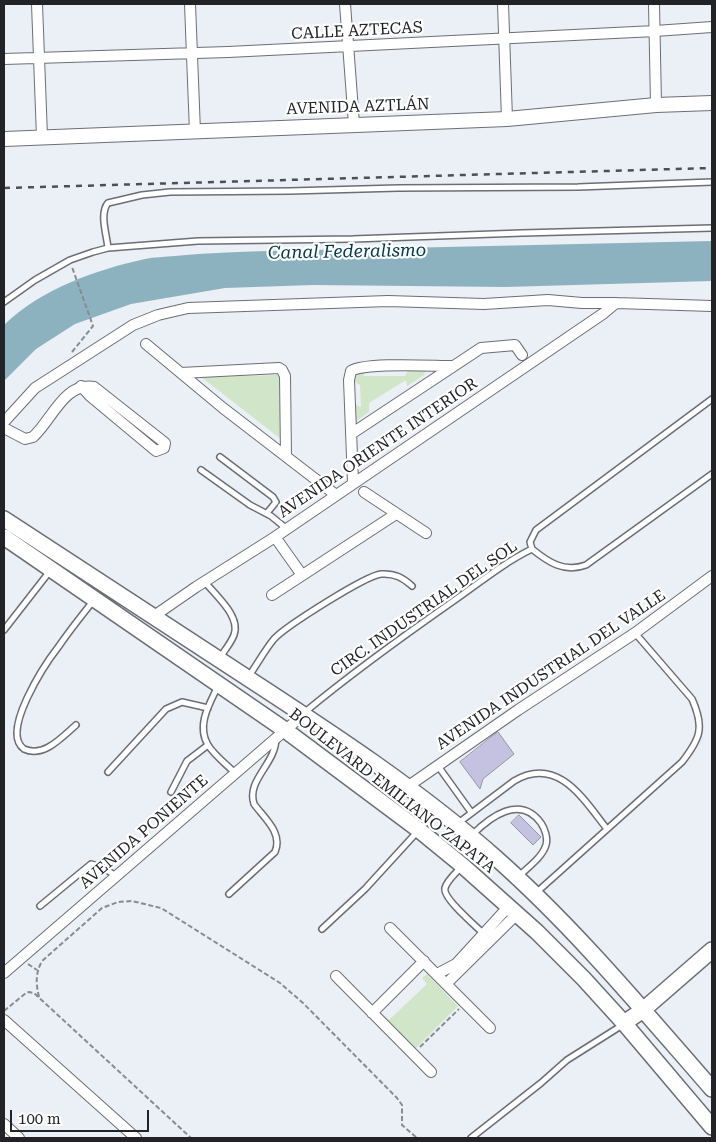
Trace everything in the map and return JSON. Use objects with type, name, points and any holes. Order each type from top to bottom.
[{"type":"main road","name":"AVENIDA AZTLÁN","points":[[4,139],[117,133],[195,132],[222,129],[507,119],[656,105],[712,103]]},
{"type":"main road","name":"BOULEVARD EMILIANO ZAPATA","points":[[4,519],[304,714],[407,787],[470,836],[518,878],[597,958],[712,1089]]},
{"type":"main road","name":"BOULEVARD EMILIANO ZAPATA","points":[[5,541],[52,569],[94,600],[219,684],[281,734],[419,830],[463,866],[537,932],[584,979],[712,1127]]},
{"type":"main road","points":[[624,1023],[643,1010],[712,950]]},
{"type":"street","points":[[37,4],[42,137]]},
{"type":"street","points":[[190,4],[195,132]]},
{"type":"street","points":[[345,4],[354,124]]},
{"type":"street","points":[[503,4],[507,119]]},
{"type":"street","points":[[654,4],[656,105]]},
{"type":"street","name":"CALLE AZTECAS","points":[[4,59],[348,46],[712,27]]},
{"type":"street","points":[[4,422],[35,388],[133,326],[158,315],[188,308],[388,301],[484,304],[548,300],[582,303],[712,306]]},
{"type":"street","name":"AVENIDA ORIENTE INTERIOR","points":[[154,616],[287,529],[616,303]]},
{"type":"street","points":[[146,344],[223,408],[336,494]]},
{"type":"street","points":[[351,434],[485,346],[515,345],[522,355]]},
{"type":"street","points":[[353,482],[349,380],[351,371],[356,368],[370,366],[452,366]]},
{"type":"street","points":[[181,373],[279,368],[282,370],[285,376],[286,456]]},
{"type":"street","points":[[4,428],[25,439],[33,437],[65,397],[81,386],[90,396],[126,418]]},
{"type":"street","points":[[364,492],[426,533]]},
{"type":"street","points":[[272,595],[396,514]]},
{"type":"street","points":[[275,537],[302,575]]},
{"type":"street","name":"AVENIDA INDUSTRIAL DEL VALLE","points":[[407,787],[635,632],[712,576]]},
{"type":"street","name":"AVENIDA PONIENTE","points":[[4,973],[304,714]]},
{"type":"street","points":[[446,984],[513,910]]},
{"type":"street","points":[[390,928],[490,1028]]},
{"type":"street","points":[[436,974],[456,964],[487,937]]},
{"type":"street","points":[[372,1013],[424,961]]},
{"type":"street","points":[[336,976],[430,1072]]},
{"type":"street","points":[[4,1020],[136,1138]]},
{"type":"street","points":[[4,1124],[19,1138]]},
{"type":"lane","points":[[108,248],[104,214],[105,207],[108,203],[142,195],[170,192],[428,187],[586,187],[712,182]]},
{"type":"lane","points":[[4,302],[35,280],[70,260],[108,248],[217,241],[354,239],[712,228]]},
{"type":"lane","points":[[532,549],[530,542],[536,530],[712,399]]},
{"type":"lane","points":[[220,456],[273,497],[276,502],[267,513]]},
{"type":"lane","points":[[201,470],[250,505],[267,513],[287,529]]},
{"type":"lane","name":"CIRC. INDUSTRIAL DEL SOL","points":[[304,714],[341,683],[412,630],[509,562],[532,549],[549,562],[557,565],[573,568],[586,565],[712,474]]},
{"type":"lane","points":[[4,630],[52,569]]},
{"type":"lane","points":[[248,678],[275,638],[358,583],[380,574],[389,574],[403,578],[412,586]]},
{"type":"lane","points":[[204,582],[235,622],[234,634],[219,659]]},
{"type":"lane","points":[[76,725],[45,750],[38,752],[29,752],[20,748],[13,740],[11,730],[13,718],[37,672],[94,600]]},
{"type":"lane","points":[[534,894],[682,762],[695,746],[700,730],[698,712],[692,699],[635,632]]},
{"type":"lane","points":[[219,684],[203,720],[204,736],[208,745],[234,774]]},
{"type":"lane","points":[[108,772],[166,709],[182,702],[208,708]]},
{"type":"lane","points":[[229,894],[275,852],[278,844],[277,834],[252,799],[253,789],[269,762],[281,734]]},
{"type":"lane","points":[[171,792],[187,762],[208,745]]},
{"type":"lane","points":[[438,766],[472,812]]},
{"type":"lane","points":[[456,825],[504,788],[522,776],[531,774],[547,775],[570,784],[607,829]]},
{"type":"lane","points":[[470,836],[501,813],[516,809],[532,814],[542,825],[547,838],[546,844],[542,853],[518,878]]},
{"type":"lane","points":[[322,929],[365,889],[419,830]]},
{"type":"lane","points":[[40,906],[91,864],[102,866],[116,876]]},
{"type":"lane","points":[[463,866],[448,883],[444,889],[445,892],[450,900],[487,937]]},
{"type":"lane","points":[[472,1138],[567,1060],[624,1023]]},
{"type":"path","points":[[64,369],[62,364],[93,326],[73,270]]},
{"type":"path","points":[[39,998],[36,981],[37,970],[42,961],[102,908],[118,902],[132,901],[161,908],[280,983],[303,1003],[397,1098],[402,1105],[402,1125],[417,1138]]},
{"type":"path","points":[[4,1011],[29,992],[34,993],[191,1138]]},
{"type":"path","points":[[412,1054],[465,1003]]},
{"type":"green space","points":[[423,368],[425,371],[424,375],[407,386],[406,380],[369,403],[369,412],[355,422],[354,404],[361,407],[360,385],[353,381],[352,371],[367,370],[363,376],[405,376],[409,369]]},
{"type":"green space","points":[[279,375],[281,439],[201,377]]},
{"type":"green space","points":[[427,974],[458,1006],[413,1051],[382,1018],[384,1016],[389,1020],[427,984],[422,978]]},
{"type":"water","name":"Canal Federalismo","points":[[712,241],[712,281],[506,287],[313,285],[225,288],[131,304],[75,324],[36,349],[4,381],[4,325],[19,312],[52,291],[88,275],[145,259],[198,254],[267,251]]},
{"type":"building","points":[[498,732],[514,754],[483,779],[480,789],[460,762]]},
{"type":"building","points":[[519,815],[541,837],[533,845],[511,823]]},
{"type":"railway","points":[[4,188],[712,168]]}]
